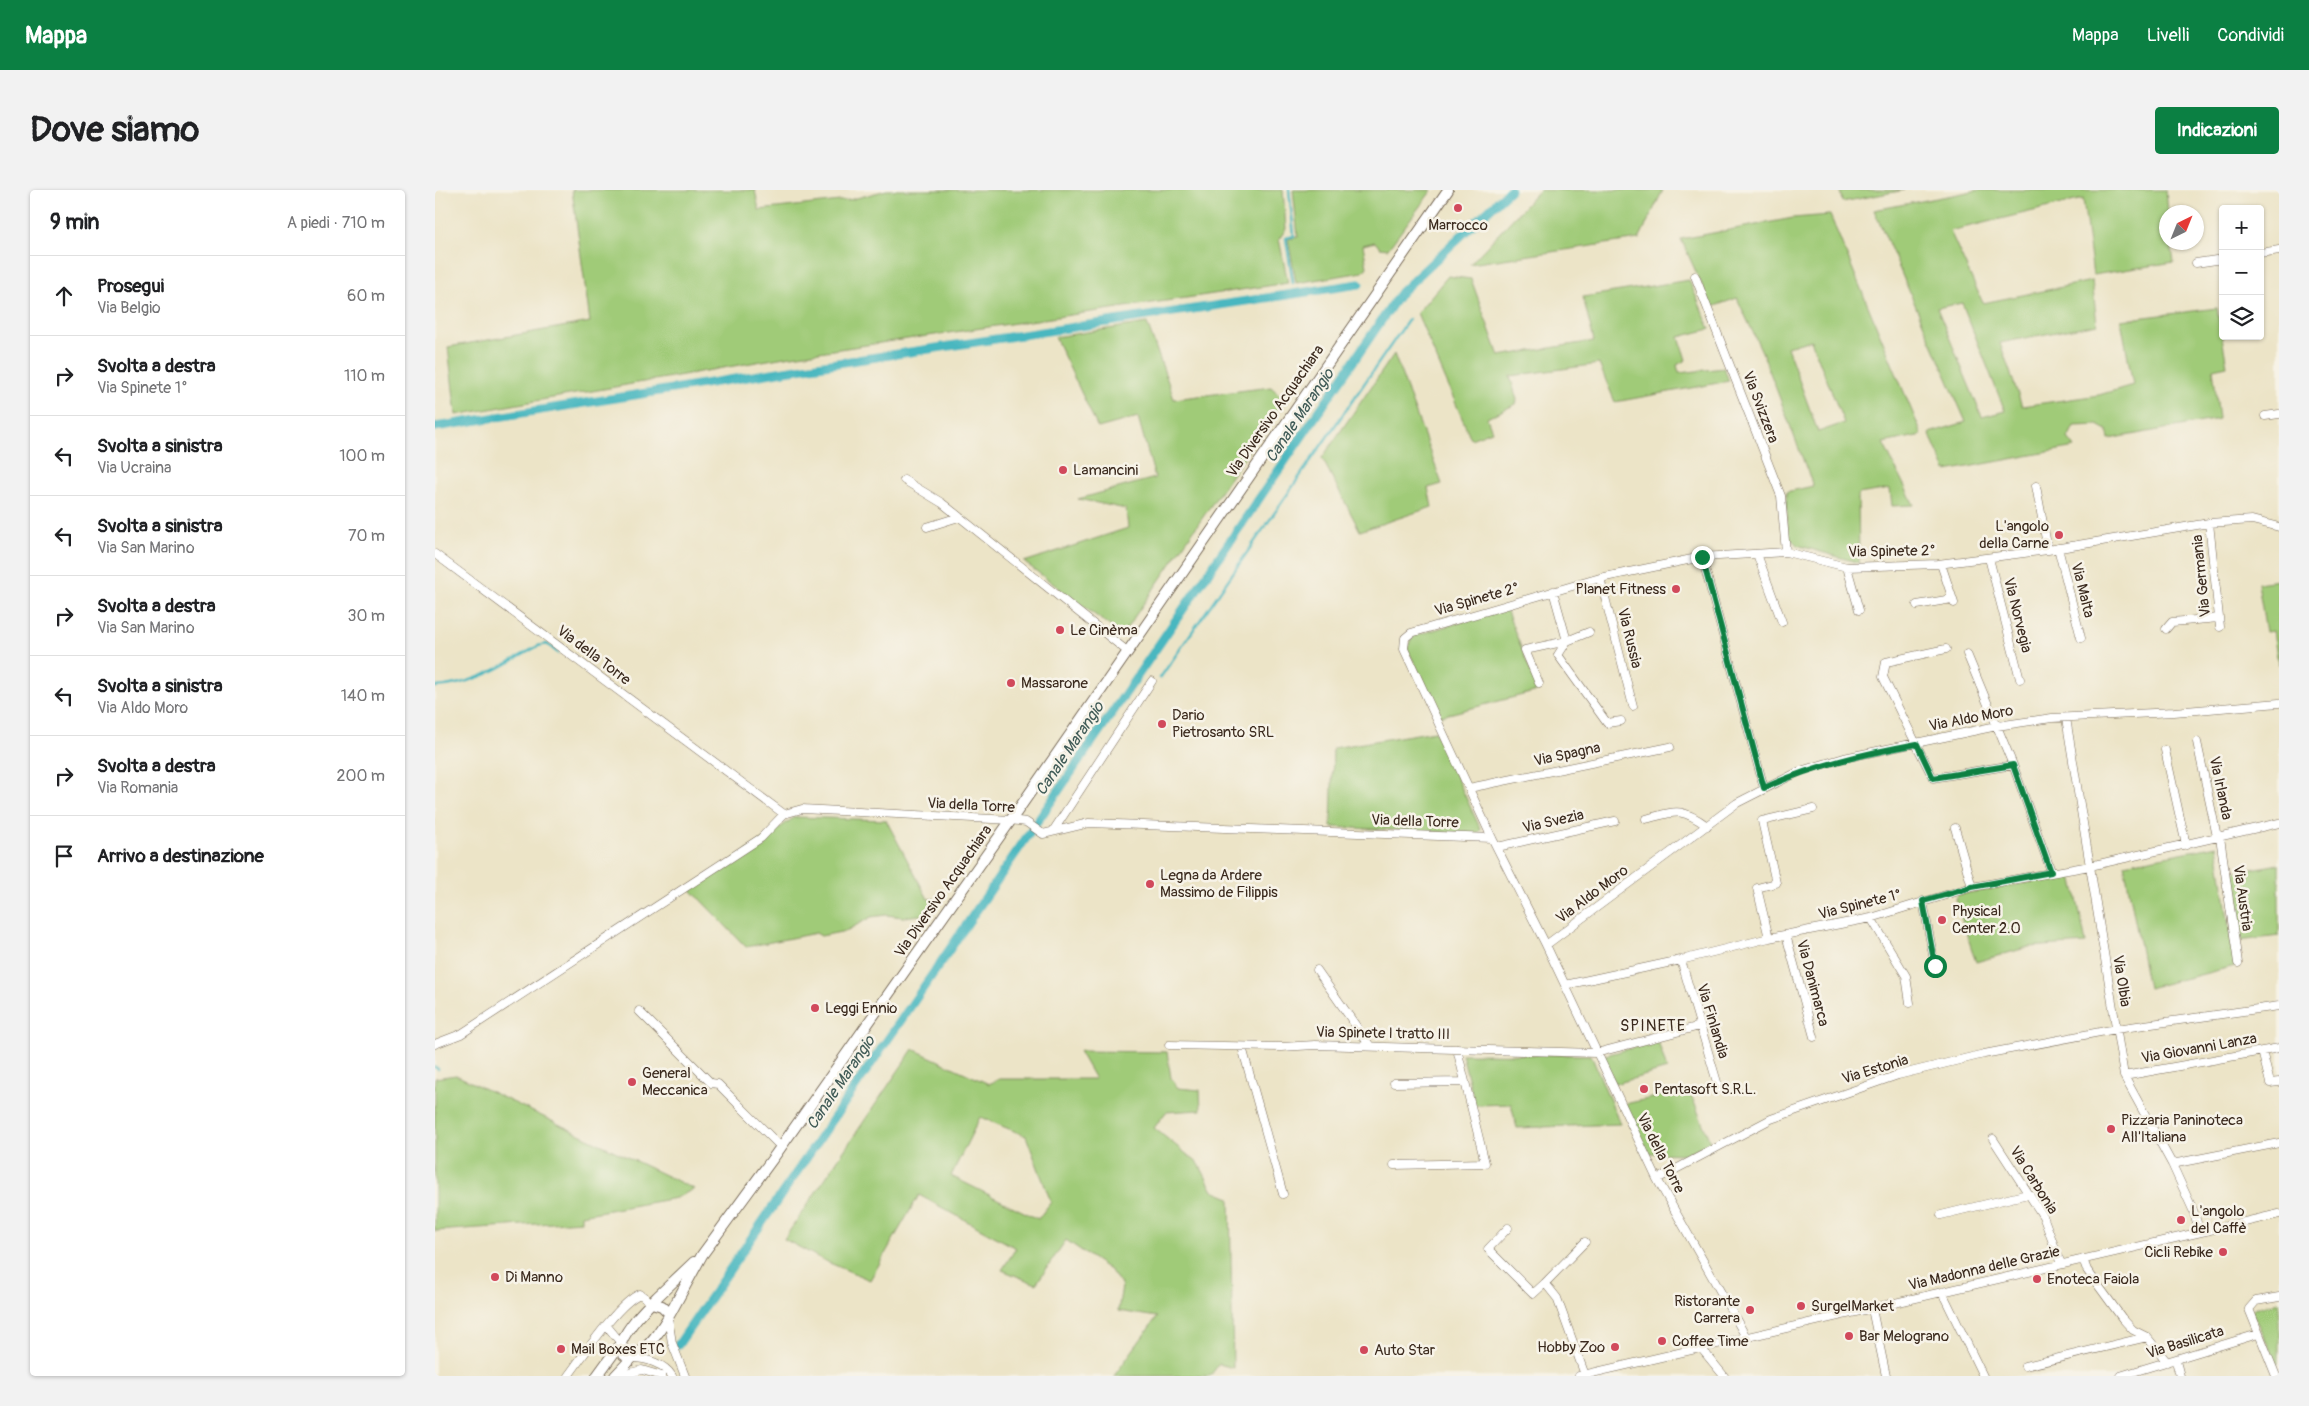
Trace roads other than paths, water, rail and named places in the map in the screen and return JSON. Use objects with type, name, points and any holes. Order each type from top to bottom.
[{"type":"main road","name":"Via Diversivo Acquachiara","points":[[702,1255],[781,1147],[1011,820],[1448,190]]},
{"type":"main road","points":[[597,1376],[636,1319],[702,1255]]},
{"type":"main road","points":[[617,1376],[632,1358],[652,1341],[669,1316],[702,1255]]},
{"type":"main road","points":[[652,1302],[662,1306],[669,1316]]},
{"type":"main road","points":[[621,1343],[625,1355],[632,1358]]},
{"type":"street","points":[[2264,252],[2279,250]]},
{"type":"street","points":[[2196,263],[2219,260]]},
{"type":"street","name":"Via Svizzera","points":[[1695,276],[1781,496],[1786,552]]},
{"type":"street","points":[[2265,416],[2279,414]]},
{"type":"street","points":[[904,480],[943,503],[1127,651]]},
{"type":"street","points":[[2036,486],[2048,550]]},
{"type":"street","points":[[927,527],[959,517]]},
{"type":"street","name":"Via Spinete 2°","points":[[1492,838],[1404,649],[1405,638],[1411,633],[1600,578],[1702,557],[1786,552],[1847,567],[1941,564],[2048,550],[2209,523],[2252,520],[2279,527]]},
{"type":"street","name":"Via Germania","points":[[2209,523],[2220,626]]},
{"type":"street","name":"Via Malta","points":[[2059,548],[2081,638]]},
{"type":"street","name":"Via della Torre","points":[[435,554],[760,798],[784,814],[802,810],[1011,820],[1026,822],[1043,834],[1089,824],[1492,838],[1546,945],[1657,1179],[1745,1337]]},
{"type":"street","points":[[1757,554],[1782,622]]},
{"type":"street","points":[[1702,557],[1764,788]]},
{"type":"street","name":"Via Norvegia","points":[[1989,558],[2020,679]]},
{"type":"street","points":[[1917,604],[1953,601],[1941,564]]},
{"type":"street","points":[[1847,567],[1859,610]]},
{"type":"street","name":"Via Russia","points":[[1600,578],[1633,706]]},
{"type":"street","points":[[1553,591],[1567,641],[1558,655],[1607,723],[1621,721]]},
{"type":"street","points":[[2167,629],[2172,622],[2219,618]]},
{"type":"street","points":[[1539,683],[1525,650],[1567,641],[1589,632]]},
{"type":"street","points":[[1947,649],[1886,662],[1883,677],[1933,778],[2013,765]]},
{"type":"street","points":[[1967,654],[2013,765],[2051,872]]},
{"type":"street","points":[[1053,831],[1152,681]]},
{"type":"street","name":"Via Aldo Moro","points":[[1546,945],[1737,803],[1800,771],[1844,758],[1997,726],[2066,718],[2174,712],[2279,703]]},
{"type":"street","name":"Via Olbia","points":[[2066,718],[2124,1076],[2172,1164],[2193,1210],[2200,1232]]},
{"type":"street","name":"Via Irlanda","points":[[2197,742],[2216,832],[2221,837]]},
{"type":"street","name":"Via Spagna","points":[[1469,788],[1670,746]]},
{"type":"street","points":[[2165,750],[2186,845]]},
{"type":"street","points":[[1769,938],[1757,888],[1776,883],[1761,821],[1813,809]]},
{"type":"street","points":[[1646,819],[1671,812],[1689,813],[1707,826]]},
{"type":"street","points":[[435,1044],[461,1034],[761,838],[784,814]]},
{"type":"street","name":"Via Svezia","points":[[1497,847],[1615,821]]},
{"type":"street","name":"Via Spinete 1°","points":[[1565,985],[1681,960],[1769,938],[1902,911],[1923,901],[1972,887],[2090,866],[2279,823]]},
{"type":"street","points":[[1955,828],[1972,887]]},
{"type":"street","name":"Via Austria","points":[[2221,837],[2238,963]]},
{"type":"street","points":[[1923,901],[1935,966]]},
{"type":"street","points":[[1871,918],[1906,976],[1910,1003]]},
{"type":"street","name":"Via Danimarca","points":[[1786,935],[1814,1037]]},
{"type":"street","name":"Via Finlandia","points":[[1681,960],[1719,1089]]},
{"type":"street","points":[[1317,970],[1370,1046]]},
{"type":"street","name":"Via Estonia","points":[[1657,1179],[1771,1119],[1898,1075],[1984,1054],[2116,1030],[2279,1006]]},
{"type":"street","points":[[639,1011],[711,1083],[718,1084],[781,1147]]},
{"type":"street","points":[[1596,1053],[1700,1026]]},
{"type":"street","name":"Via Spinete I tratto III","points":[[1169,1045],[1242,1047],[1315,1045],[1586,1050],[1596,1053]]},
{"type":"street","points":[[1242,1047],[1283,1194]]},
{"type":"street","points":[[1394,1166],[1485,1163],[1457,1048]]},
{"type":"street","name":"Via Giovanni Lanza","points":[[2124,1076],[2279,1048]]},
{"type":"street","points":[[2262,1051],[2270,1084],[2279,1082]]},
{"type":"street","points":[[1394,1083],[1464,1082]]},
{"type":"street","name":"Via Carbonia","points":[[1993,1139],[2043,1216],[2061,1264]]},
{"type":"street","points":[[2172,1164],[2279,1143]]},
{"type":"street","points":[[1941,1215],[2028,1194]]},
{"type":"street","name":"Via Madonna delle Grazie","points":[[1582,1375],[2279,1214]]},
{"type":"street","points":[[1508,1228],[1488,1249],[1533,1294],[1585,1242]]},
{"type":"street","points":[[2083,1259],[2087,1270],[2121,1318],[2133,1330],[2147,1337],[2167,1362]]},
{"type":"street","points":[[1545,1283],[1557,1298],[1582,1375]]},
{"type":"street","points":[[1942,1292],[1983,1376]]},
{"type":"street","points":[[569,1376],[631,1297],[639,1294],[652,1302]]},
{"type":"street","points":[[2276,1371],[2258,1334],[2249,1309],[2256,1301],[2279,1297]]},
{"type":"street","points":[[1872,1309],[1886,1376]]},
{"type":"street","points":[[669,1316],[672,1343],[685,1376]]},
{"type":"street","points":[[607,1326],[621,1343]]},
{"type":"street","name":"Via Basilicata","points":[[2120,1376],[2176,1361],[2258,1334]]},
{"type":"street","points":[[2025,1366],[2147,1337]]},
{"type":"street","points":[[1701,1348],[1724,1376]]},
{"type":"street","points":[[632,1358],[641,1358],[659,1364],[672,1376]]},
{"type":"street","points":[[2176,1361],[2180,1376]]},
{"type":"street","points":[[617,1376],[642,1370],[662,1376]]},
{"type":"waterway","points":[[1289,190],[1294,236],[1286,238],[1293,283]]},
{"type":"waterway","name":"Canale Marangio","points":[[678,1345],[1401,292],[1510,190]]},
{"type":"waterway","points":[[435,427],[791,370],[1359,284]]},
{"type":"waterway","points":[[1160,678],[1409,319]]},
{"type":"waterway","points":[[435,687],[463,682],[489,673],[538,646],[547,644],[558,653]]},
{"type":"place","name":"Marrocco","points":[[1458,208]]},
{"type":"place","name":"Lamancini","points":[[1063,470]]},
{"type":"place","name":"L'angolo della Carne","points":[[2059,535]]},
{"type":"place","name":"Planet Fitness","points":[[1676,589]]},
{"type":"place","name":"Le Cinèma","points":[[1060,630]]},
{"type":"place","name":"Massarone","points":[[1011,683]]},
{"type":"place","name":"Dario Pietrosanto SRL","points":[[1162,724]]},
{"type":"place","name":"Legna da Ardere Massimo de Filippis","points":[[1150,884]]},
{"type":"place","name":"Physical Center 2.0","points":[[1942,920]]},
{"type":"place","name":"Leggi Ennio","points":[[815,1008]]},
{"type":"place","name":"General Meccanica","points":[[632,1082]]},
{"type":"place","name":"Pentasoft S.R.L.","points":[[1644,1089]]},
{"type":"place","name":"Pizzaria Paninoteca All'Italiana","points":[[2111,1129]]},
{"type":"place","name":"L'angolo del Caffè","points":[[2181,1220]]},
{"type":"place","name":"Cicli Rebike","points":[[2223,1252]]},
{"type":"place","name":"Di Manno","points":[[495,1277]]},
{"type":"place","name":"Enoteca Faiola","points":[[2037,1279]]},
{"type":"place","name":"SurgelMarket","points":[[1801,1306]]},
{"type":"place","name":"Ristorante Carrera","points":[[1750,1310]]},
{"type":"place","name":"Bar Melograno","points":[[1849,1336]]},
{"type":"place","name":"Coffee Time","points":[[1662,1341]]},
{"type":"place","name":"Hobby Zoo","points":[[1615,1347]]},
{"type":"place","name":"Mail Boxes ETC","points":[[561,1349]]},
{"type":"place","name":"Auto Star","points":[[1364,1350]]},
{"type":"district","name":"SPINETE","points":[[1653,1025]]}]
